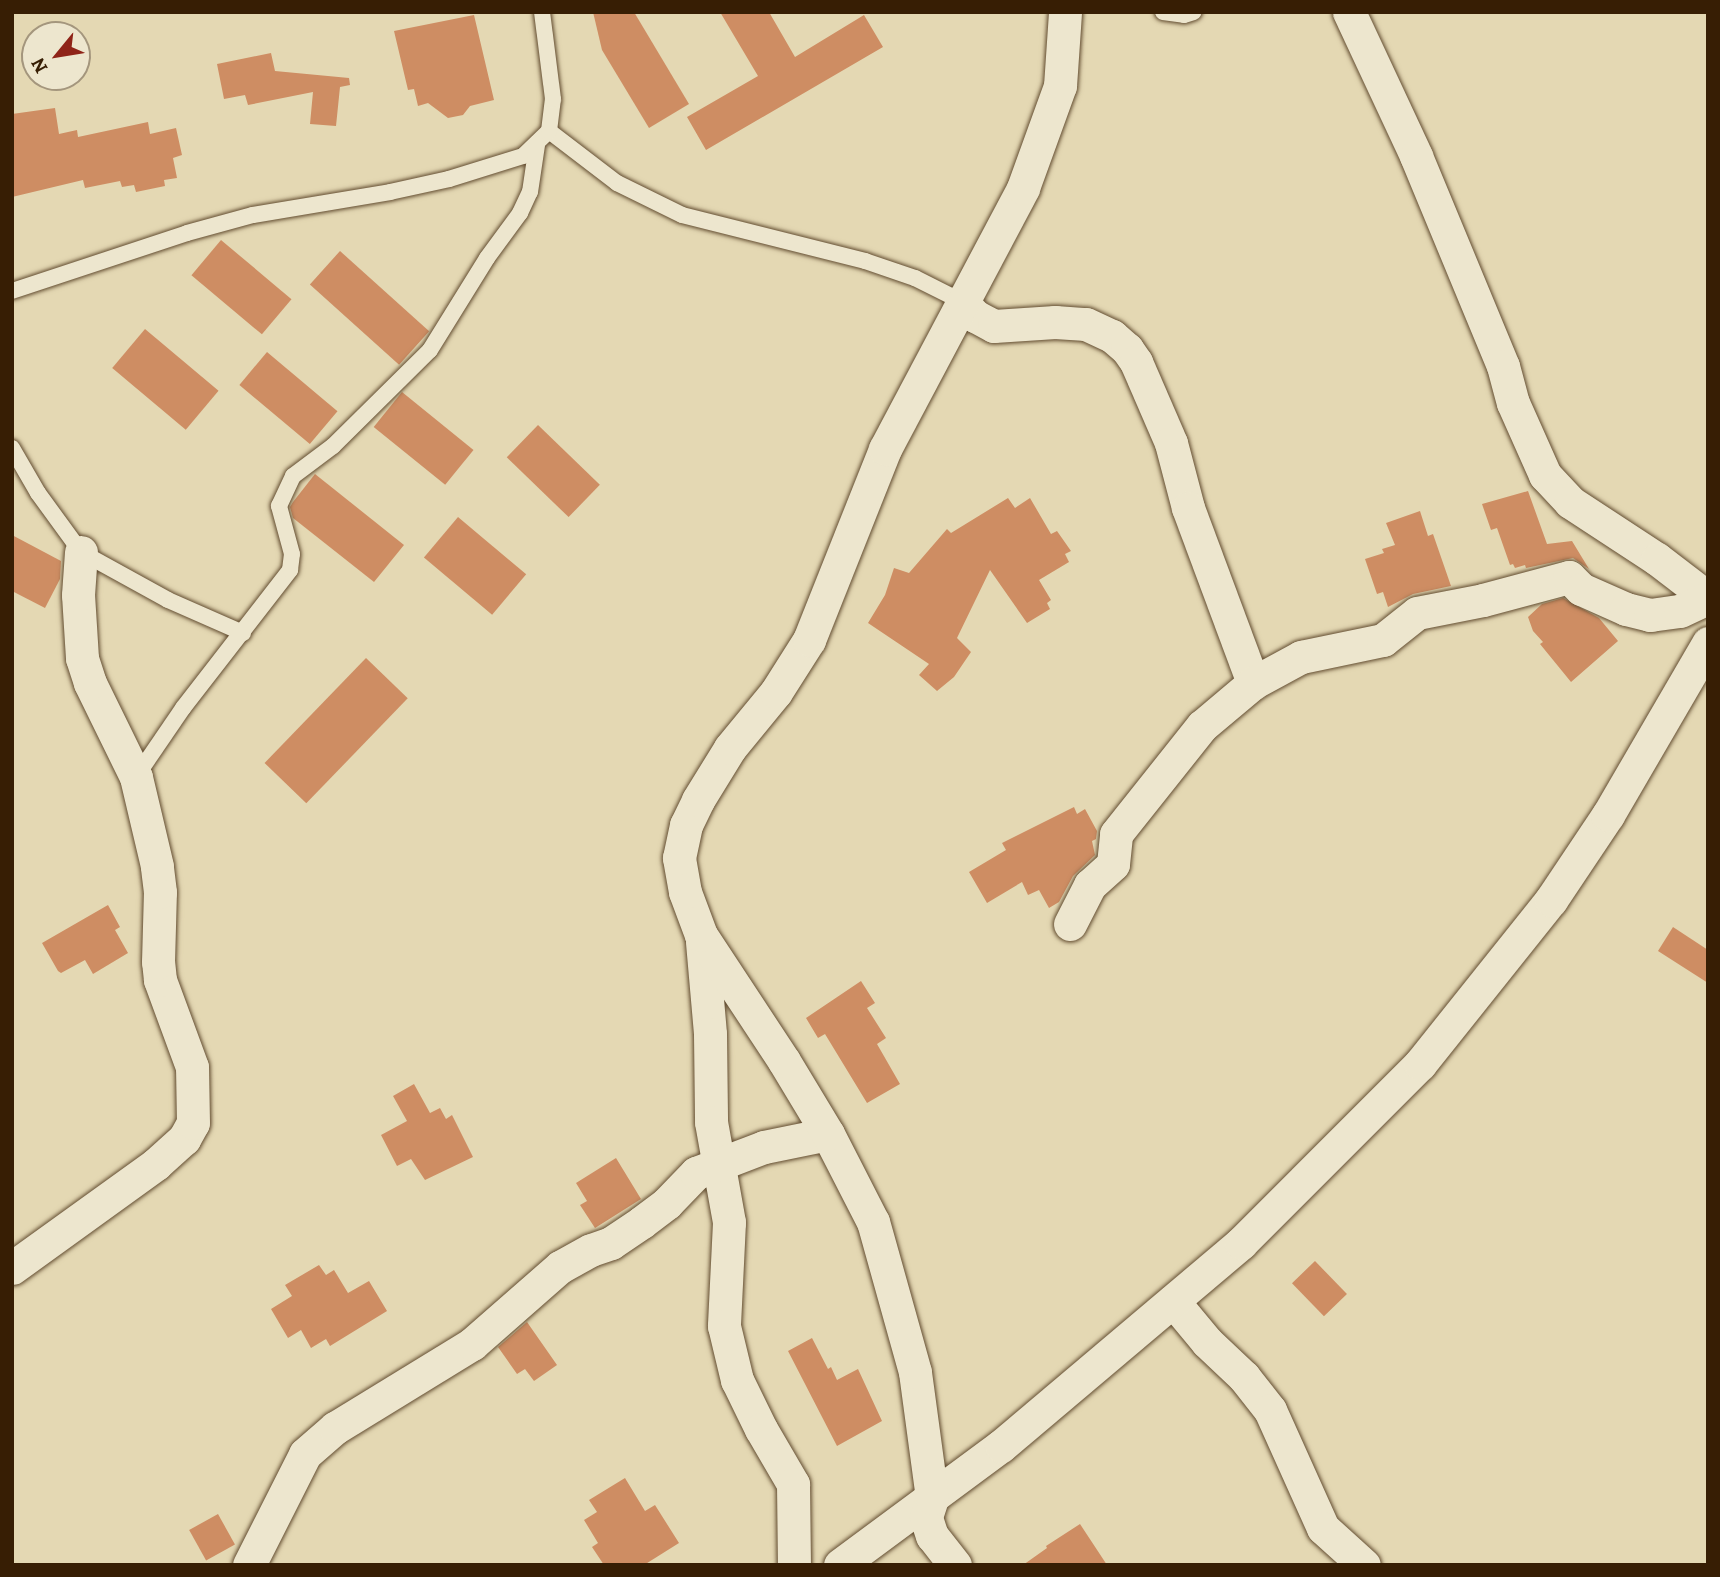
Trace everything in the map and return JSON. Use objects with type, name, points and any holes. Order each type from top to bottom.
[{"type":"street","points":[[794,1565],[793,1484],[737,1380],[729,1352],[722,1302],[729,1222],[710,1122],[710,1034],[701,935],[680,873],[679,858],[687,825],[698,800],[730,748],[776,692],[809,640],[885,449],[1023,188],[1041,145],[1060,86],[1065,12]]},
{"type":"street","points":[[1070,924],[1090,885],[1113,864],[1116,834],[1202,726],[1253,683],[1301,657],[1383,640],[1417,613],[1483,600],[1569,577],[1581,589],[1626,609],[1650,615],[1680,611],[1708,598],[1657,559],[1570,502],[1545,475],[1513,403],[1503,366],[1416,156],[1349,12]]},
{"type":"street","points":[[961,301],[975,316],[994,326],[1055,322],[1086,324],[1112,336],[1136,362],[1171,443],[1188,508],[1253,683]]},
{"type":"street","points":[[12,1268],[156,1164],[184,1139],[193,1124],[192,1067],[160,980],[157,942],[160,892],[136,778],[90,683],[82,658],[78,595],[81,552]]},
{"type":"street","points":[[839,1565],[1002,1446],[1174,1301],[1241,1243],[1420,1064],[1551,900],[1608,815],[1708,643]]},
{"type":"street","points":[[701,935],[828,1134],[873,1222],[915,1371],[932,1498],[926,1517],[932,1536],[956,1565]]},
{"type":"street","points":[[249,1565],[305,1454],[335,1427],[472,1344],[560,1267],[591,1250],[611,1243],[667,1203],[696,1173],[764,1147],[828,1134]]},
{"type":"street","points":[[1174,1301],[1207,1342],[1244,1377],[1270,1410],[1323,1528],[1364,1565]]},
{"type":"lane","points":[[12,291],[187,233],[253,215],[449,179],[523,156],[549,131],[553,99],[542,12]]},
{"type":"lane","points":[[1163,12],[1184,15],[1194,12]]},
{"type":"lane","points":[[549,131],[617,183],[682,215],[865,261],[915,278],[961,301]]},
{"type":"lane","points":[[136,778],[183,708],[290,570],[292,554],[279,506],[293,475],[333,446],[430,349],[487,258],[520,214],[530,192],[537,145]]},
{"type":"lane","points":[[12,448],[38,494],[81,552],[168,600],[243,633]]},
{"type":"building","points":[[593,12],[634,12],[689,104],[649,128],[602,50]]},
{"type":"building","points":[[720,12],[769,12],[795,57],[864,15],[883,47],[706,150],[687,117],[758,76]]},
{"type":"building","points":[[474,15],[494,100],[470,106],[463,115],[448,118],[428,103],[418,106],[414,89],[408,90],[394,31]]},
{"type":"building","points":[[271,53],[275,71],[349,78],[350,85],[340,87],[336,126],[310,124],[313,92],[248,105],[245,95],[224,99],[217,64]]},
{"type":"building","points":[[55,108],[59,134],[77,130],[78,137],[148,122],[150,134],[176,128],[182,155],[173,158],[177,178],[164,180],[165,186],[136,192],[134,185],[122,187],[120,181],[85,188],[83,180],[12,197],[12,114]]},
{"type":"building","points":[[221,240],[291,299],[262,334],[191,275]]},
{"type":"building","points":[[340,251],[429,331],[399,365],[310,284]]},
{"type":"building","points":[[145,329],[219,391],[186,430],[112,368]]},
{"type":"building","points":[[267,352],[337,411],[310,444],[239,385]]},
{"type":"building","points":[[402,392],[473,450],[445,485],[374,427]]},
{"type":"building","points":[[538,425],[600,485],[569,517],[507,457]]},
{"type":"building","points":[[315,474],[404,545],[374,582],[293,518],[290,507]]},
{"type":"building","points":[[1528,491],[1547,544],[1572,541],[1589,569],[1573,558],[1526,568],[1525,565],[1515,568],[1513,564],[1510,565],[1497,528],[1491,530],[1482,504]]},
{"type":"building","points":[[1008,498],[1015,508],[1030,498],[1051,534],[1057,531],[1071,551],[1065,554],[1069,562],[1039,580],[1051,600],[1047,603],[1050,609],[1027,623],[990,570],[957,638],[971,652],[954,677],[937,691],[919,675],[929,664],[868,623],[885,595],[894,568],[909,573],[947,529],[951,533]]},
{"type":"building","points":[[1420,511],[1428,536],[1433,534],[1451,586],[1413,594],[1388,607],[1383,592],[1377,594],[1365,559],[1384,553],[1382,549],[1395,545],[1386,523]]},
{"type":"building","points":[[458,517],[526,574],[492,615],[424,558]]},
{"type":"building","points":[[12,535],[61,561],[60,579],[45,608],[12,591]]},
{"type":"building","points":[[1563,598],[1599,618],[1618,641],[1571,682],[1540,644],[1543,642],[1533,631],[1528,617],[1542,604]]},
{"type":"building","points":[[366,658],[408,698],[306,803],[265,763]]},
{"type":"building","points":[[1074,807],[1077,814],[1085,809],[1097,831],[1096,839],[1092,841],[1095,855],[1073,876],[1059,902],[1049,908],[1039,890],[1028,895],[1022,882],[987,903],[969,872],[1006,850],[1002,843]]},
{"type":"building","points":[[108,905],[120,927],[115,930],[128,953],[93,974],[85,960],[61,973],[58,971],[42,943]]},
{"type":"building","points":[[1673,927],[1708,950],[1708,983],[1658,951]]},
{"type":"building","points":[[861,981],[875,1003],[867,1008],[886,1038],[877,1044],[900,1084],[867,1103],[825,1034],[818,1038],[806,1018]]},
{"type":"building","points":[[414,1084],[430,1113],[440,1108],[446,1119],[452,1115],[473,1157],[425,1180],[411,1159],[397,1166],[381,1135],[407,1121],[393,1096]]},
{"type":"building","points":[[616,1158],[641,1199],[595,1228],[580,1205],[587,1201],[576,1183]]},
{"type":"building","points":[[1315,1261],[1347,1294],[1324,1316],[1292,1283]]},
{"type":"building","points":[[319,1265],[326,1275],[334,1270],[348,1293],[369,1281],[387,1311],[330,1346],[326,1339],[311,1348],[301,1330],[288,1338],[271,1309],[292,1296],[285,1285]]},
{"type":"building","points":[[527,1322],[557,1365],[534,1381],[525,1369],[517,1374],[498,1347]]},
{"type":"building","points":[[812,1338],[828,1369],[831,1367],[837,1380],[858,1369],[882,1421],[837,1446],[788,1351]]},
{"type":"building","points":[[625,1478],[645,1511],[655,1505],[679,1543],[644,1565],[604,1565],[592,1547],[598,1543],[584,1520],[597,1512],[589,1500]]},
{"type":"building","points":[[218,1514],[235,1545],[206,1561],[189,1530]]},
{"type":"building","points":[[1080,1524],[1107,1565],[1023,1565],[1047,1548],[1046,1546]]}]
